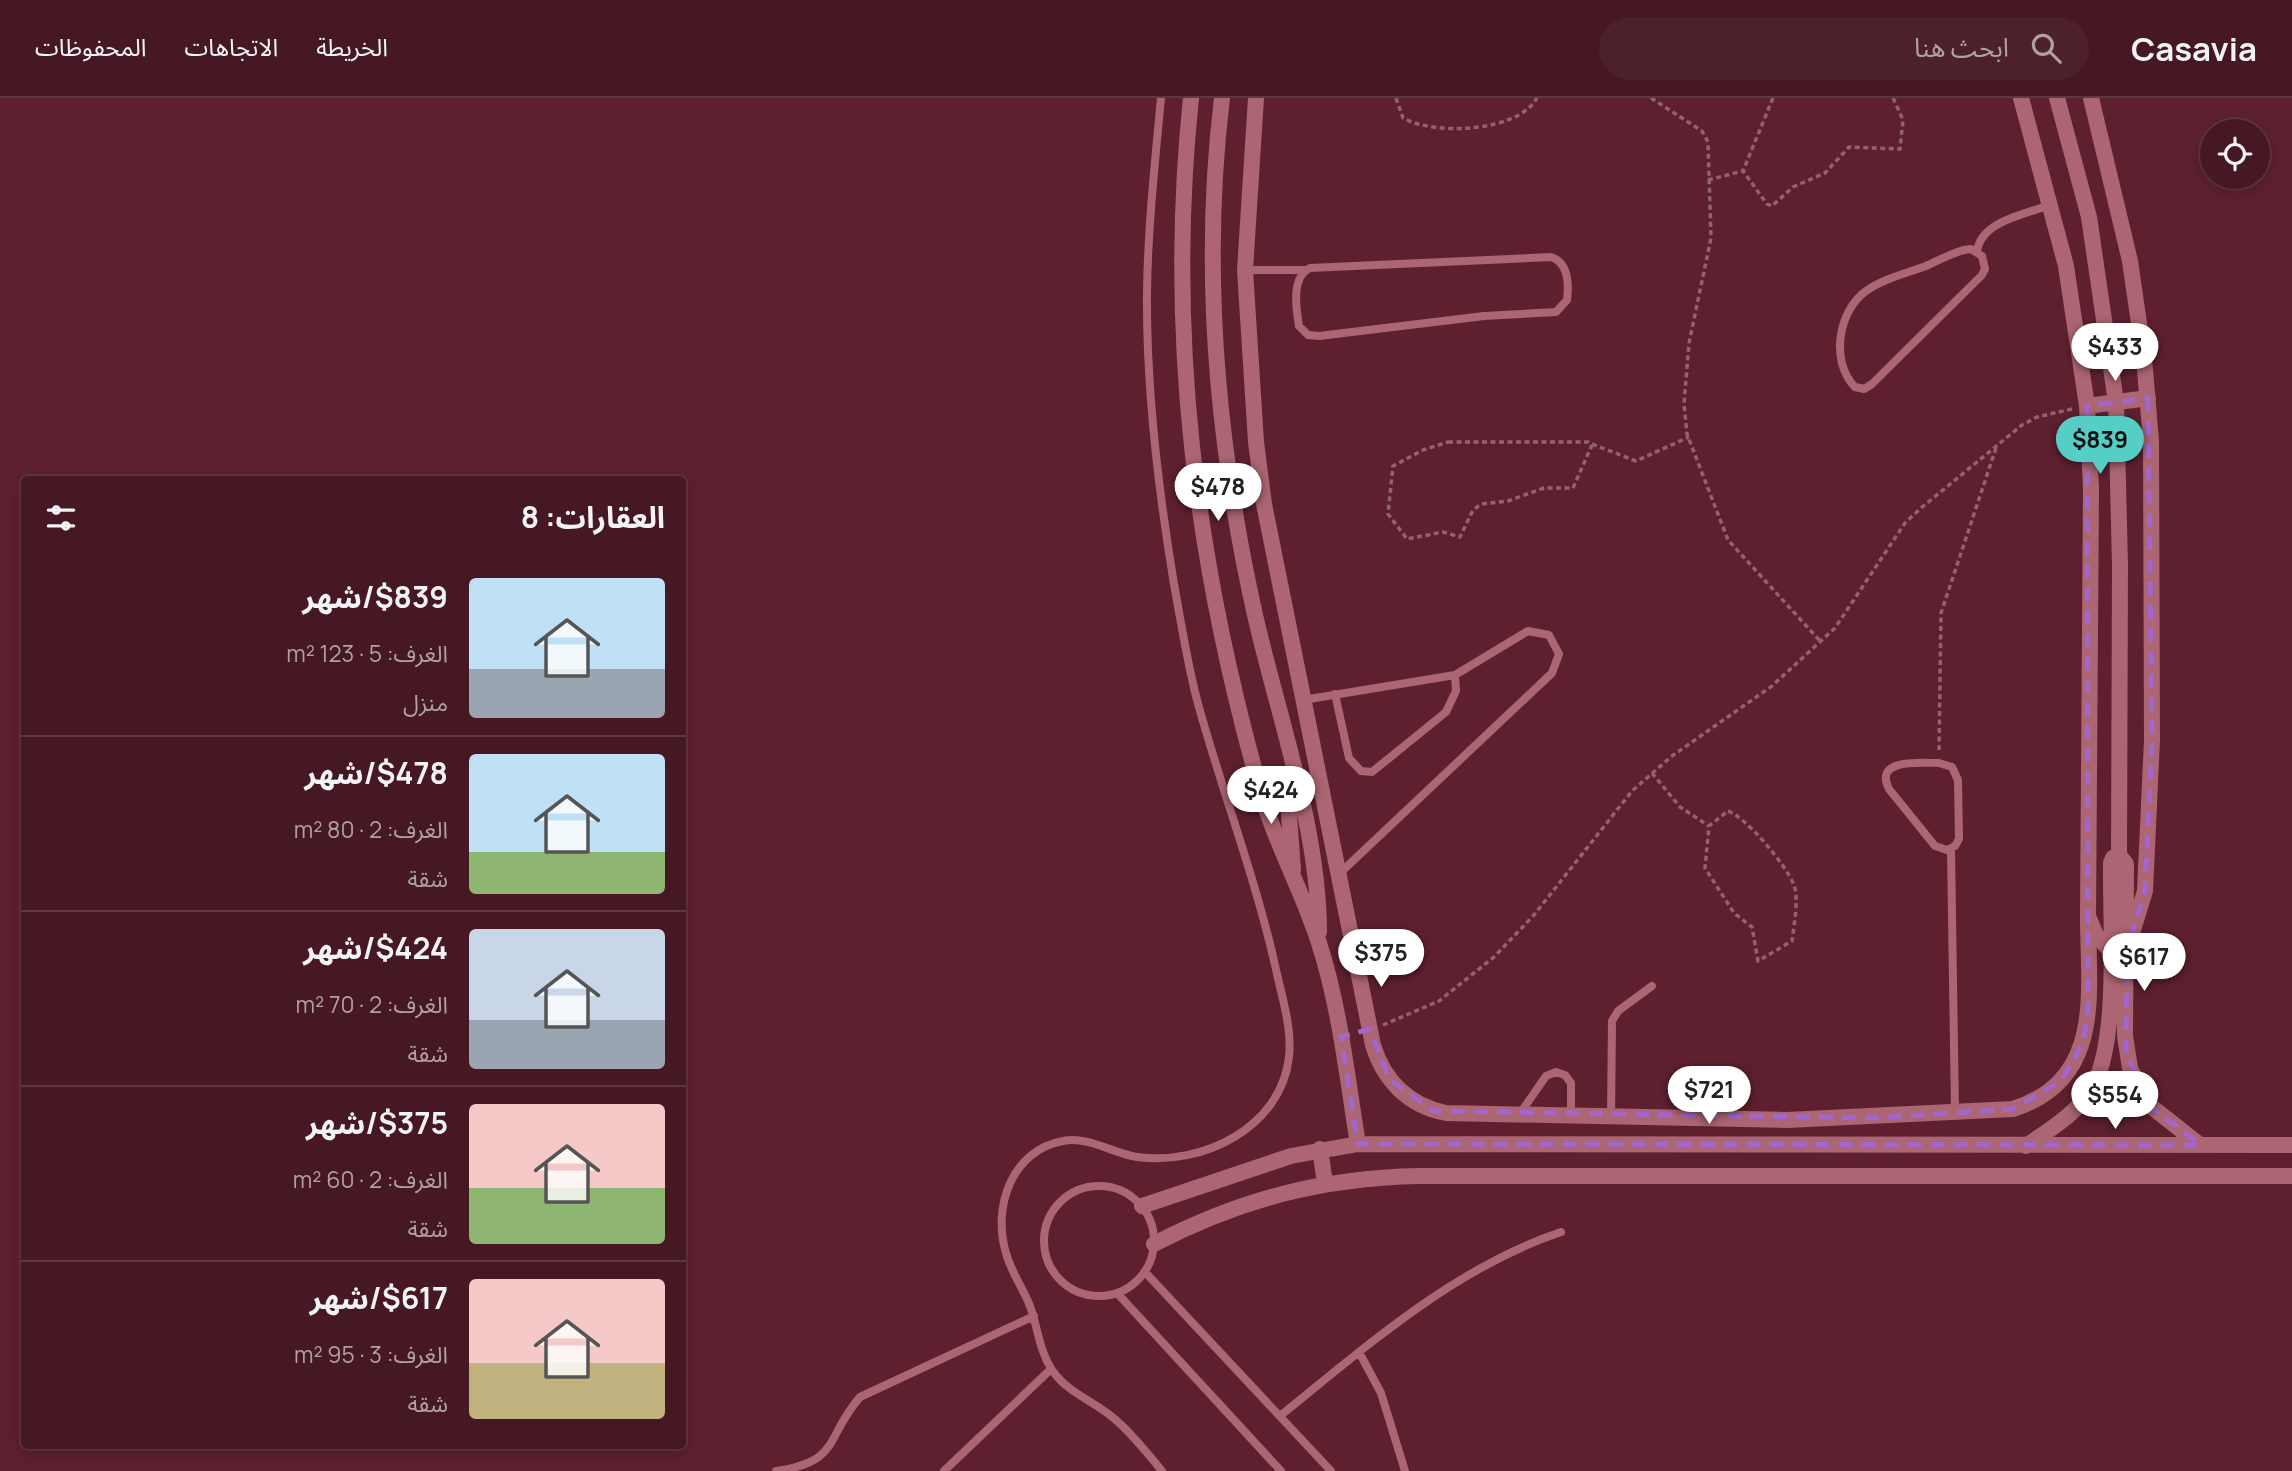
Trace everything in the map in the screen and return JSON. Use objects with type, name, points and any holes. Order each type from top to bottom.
[{"type":"street","points":[[1191,98],[1181,218],[1180,271],[1188,429],[1207,560],[1241,720],[1269,820],[1319,943],[1341,1037],[1358,1144]]},
{"type":"street","points":[[1222,98],[1214,186],[1212,253],[1222,427],[1242,556],[1314,863],[1319,903],[1319,943]]},
{"type":"street","points":[[1256,98],[1245,271],[1256,442],[1264,503],[1303,699],[1370,1029],[1382,1068],[1397,1089],[1419,1105],[1447,1113],[1754,1120],[1999,1111],[2026,1105],[2050,1091],[2069,1070],[2078,1057],[2087,1028],[2091,489],[2087,406],[2066,266],[2021,98]]},
{"type":"street","points":[[2057,98],[2089,218],[2116,402],[2120,551],[2119,855],[2126,864],[2126,1052],[2142,1095],[2168,1121],[2200,1145]]},
{"type":"street","points":[[2091,98],[2130,261],[2151,441],[2152,740],[2144,891],[2136,929],[2127,949]]},
{"type":"street","points":[[2087,406],[2148,398]]},
{"type":"street","points":[[1293,877],[1289,815],[1295,779]]},
{"type":"street","points":[[2026,1146],[2064,1119],[2088,1095],[2100,1072],[2106,1050],[2110,863],[2119,855]]},
{"type":"street","points":[[2088,916],[2096,935],[2110,950]]},
{"type":"street","points":[[1341,1037],[1370,1029]]},
{"type":"street","points":[[2088,1095],[2101,1108],[2115,1112],[2129,1108],[2142,1095]]},
{"type":"street","points":[[1720,1144],[1754,1120]]},
{"type":"street","points":[[1142,1206],[1237,1172],[1320,1149],[1358,1144],[2292,1145]]},
{"type":"street","points":[[1320,1149],[1325,1183]]},
{"type":"street","points":[[1154,1244],[1253,1203],[1325,1183],[1419,1176],[2292,1176]]},
{"type":"lane","points":[[1161,98],[1147,291],[1152,404],[1160,490],[1196,697],[1269,936],[1288,1025],[1289,1054],[1282,1085],[1266,1114],[1233,1138],[1188,1153],[1154,1157],[1132,1156],[1073,1139],[1047,1145],[1025,1160],[1016,1171],[1006,1194],[1002,1231],[1006,1255],[1034,1316],[1039,1343],[1051,1369],[1075,1395],[1119,1422],[1162,1471]]},
{"type":"lane","points":[[1977,251],[1966,250],[1935,262],[1874,287],[1856,300],[1845,320],[1840,343],[1849,380],[1855,387],[1864,388],[1872,384],[1982,275],[1984,262],[1977,251],[1980,239],[1988,229],[2050,205]]},
{"type":"lane","points":[[1245,271],[1550,257],[1564,267],[1567,295],[1564,305],[1556,312],[1484,316],[1313,336],[1303,331],[1298,319],[1297,282],[1305,270]]},
{"type":"lane","points":[[1303,699],[1455,675],[1528,631],[1549,635],[1559,653],[1552,673],[1339,874]]},
{"type":"lane","points":[[1335,694],[1349,758],[1356,768],[1372,772],[1446,712],[1456,691],[1455,675]]},
{"type":"lane","points":[[1951,849],[1935,846],[1889,789],[1886,780],[1889,770],[1897,764],[1938,763],[1952,767],[1958,780],[1959,839],[1951,849],[1955,1113]]},
{"type":"lane","points":[[1611,1117],[1612,1021],[1618,1011],[1652,986]]},
{"type":"lane","points":[[1519,1115],[1546,1076],[1556,1072],[1565,1074],[1571,1083],[1572,1116]]},
{"type":"lane","points":[[1091,1186],[1114,1187],[1142,1206],[1152,1224],[1154,1244],[1145,1272],[1128,1288],[1117,1293],[1095,1296],[1063,1283],[1045,1254],[1045,1232],[1053,1210],[1079,1189],[1091,1186]]},
{"type":"lane","points":[[1280,1416],[1359,1352],[1481,1266],[1561,1232]]},
{"type":"lane","points":[[1145,1272],[1331,1471]]},
{"type":"lane","points":[[1117,1293],[1281,1471]]},
{"type":"lane","points":[[776,1471],[800,1468],[822,1455],[837,1436],[848,1411],[869,1392],[1034,1316]]},
{"type":"lane","points":[[1359,1352],[1381,1393],[1405,1471]]},
{"type":"lane","points":[[944,1471],[1051,1369]]},
{"type":"path","points":[[1396,98],[1403,118],[1422,126],[1446,129],[1479,126],[1521,116],[1531,108],[1536,98]]},
{"type":"path","points":[[1651,98],[1705,135],[1711,238],[1689,343],[1684,404],[1689,437],[1728,540],[1821,642]]},
{"type":"path","points":[[1743,171],[1773,98]]},
{"type":"path","points":[[1743,171],[1767,204],[1772,206],[1793,187],[1825,173],[1849,147],[1899,150],[1902,147],[1903,120],[1893,98]]},
{"type":"path","points":[[1708,180],[1743,171]]},
{"type":"path","points":[[1370,1029],[1423,1010],[1454,991],[1482,968],[1534,915],[1614,812],[1651,773],[1772,686],[1821,642],[1855,601],[1905,523],[1997,446],[2037,417],[2087,406]]},
{"type":"path","points":[[1592,444],[1573,488],[1544,488],[1508,501],[1481,504],[1473,510],[1460,537],[1443,531],[1410,540],[1404,537],[1388,514],[1393,466],[1434,445],[1448,442],[1592,444],[1636,461],[1689,437]]},
{"type":"path","points":[[1938,763],[1941,613],[1997,446]]},
{"type":"path","points":[[1651,773],[1680,807],[1709,826]]},
{"type":"path","points":[[1728,811],[1737,814],[1774,855],[1795,886],[1792,941],[1764,959],[1758,961],[1752,927],[1734,913],[1705,867],[1709,826],[1728,811]]},
{"type":"highlighted area","points":[[2148,398],[2152,740],[2145,891],[2127,949],[2126,1052],[2148,1104],[2200,1145],[1358,1144],[1341,1037],[1370,1029],[1389,1079],[1433,1111],[1875,1118],[2013,1109],[2061,1081],[2083,1043],[2088,1013],[2087,406]]}]
